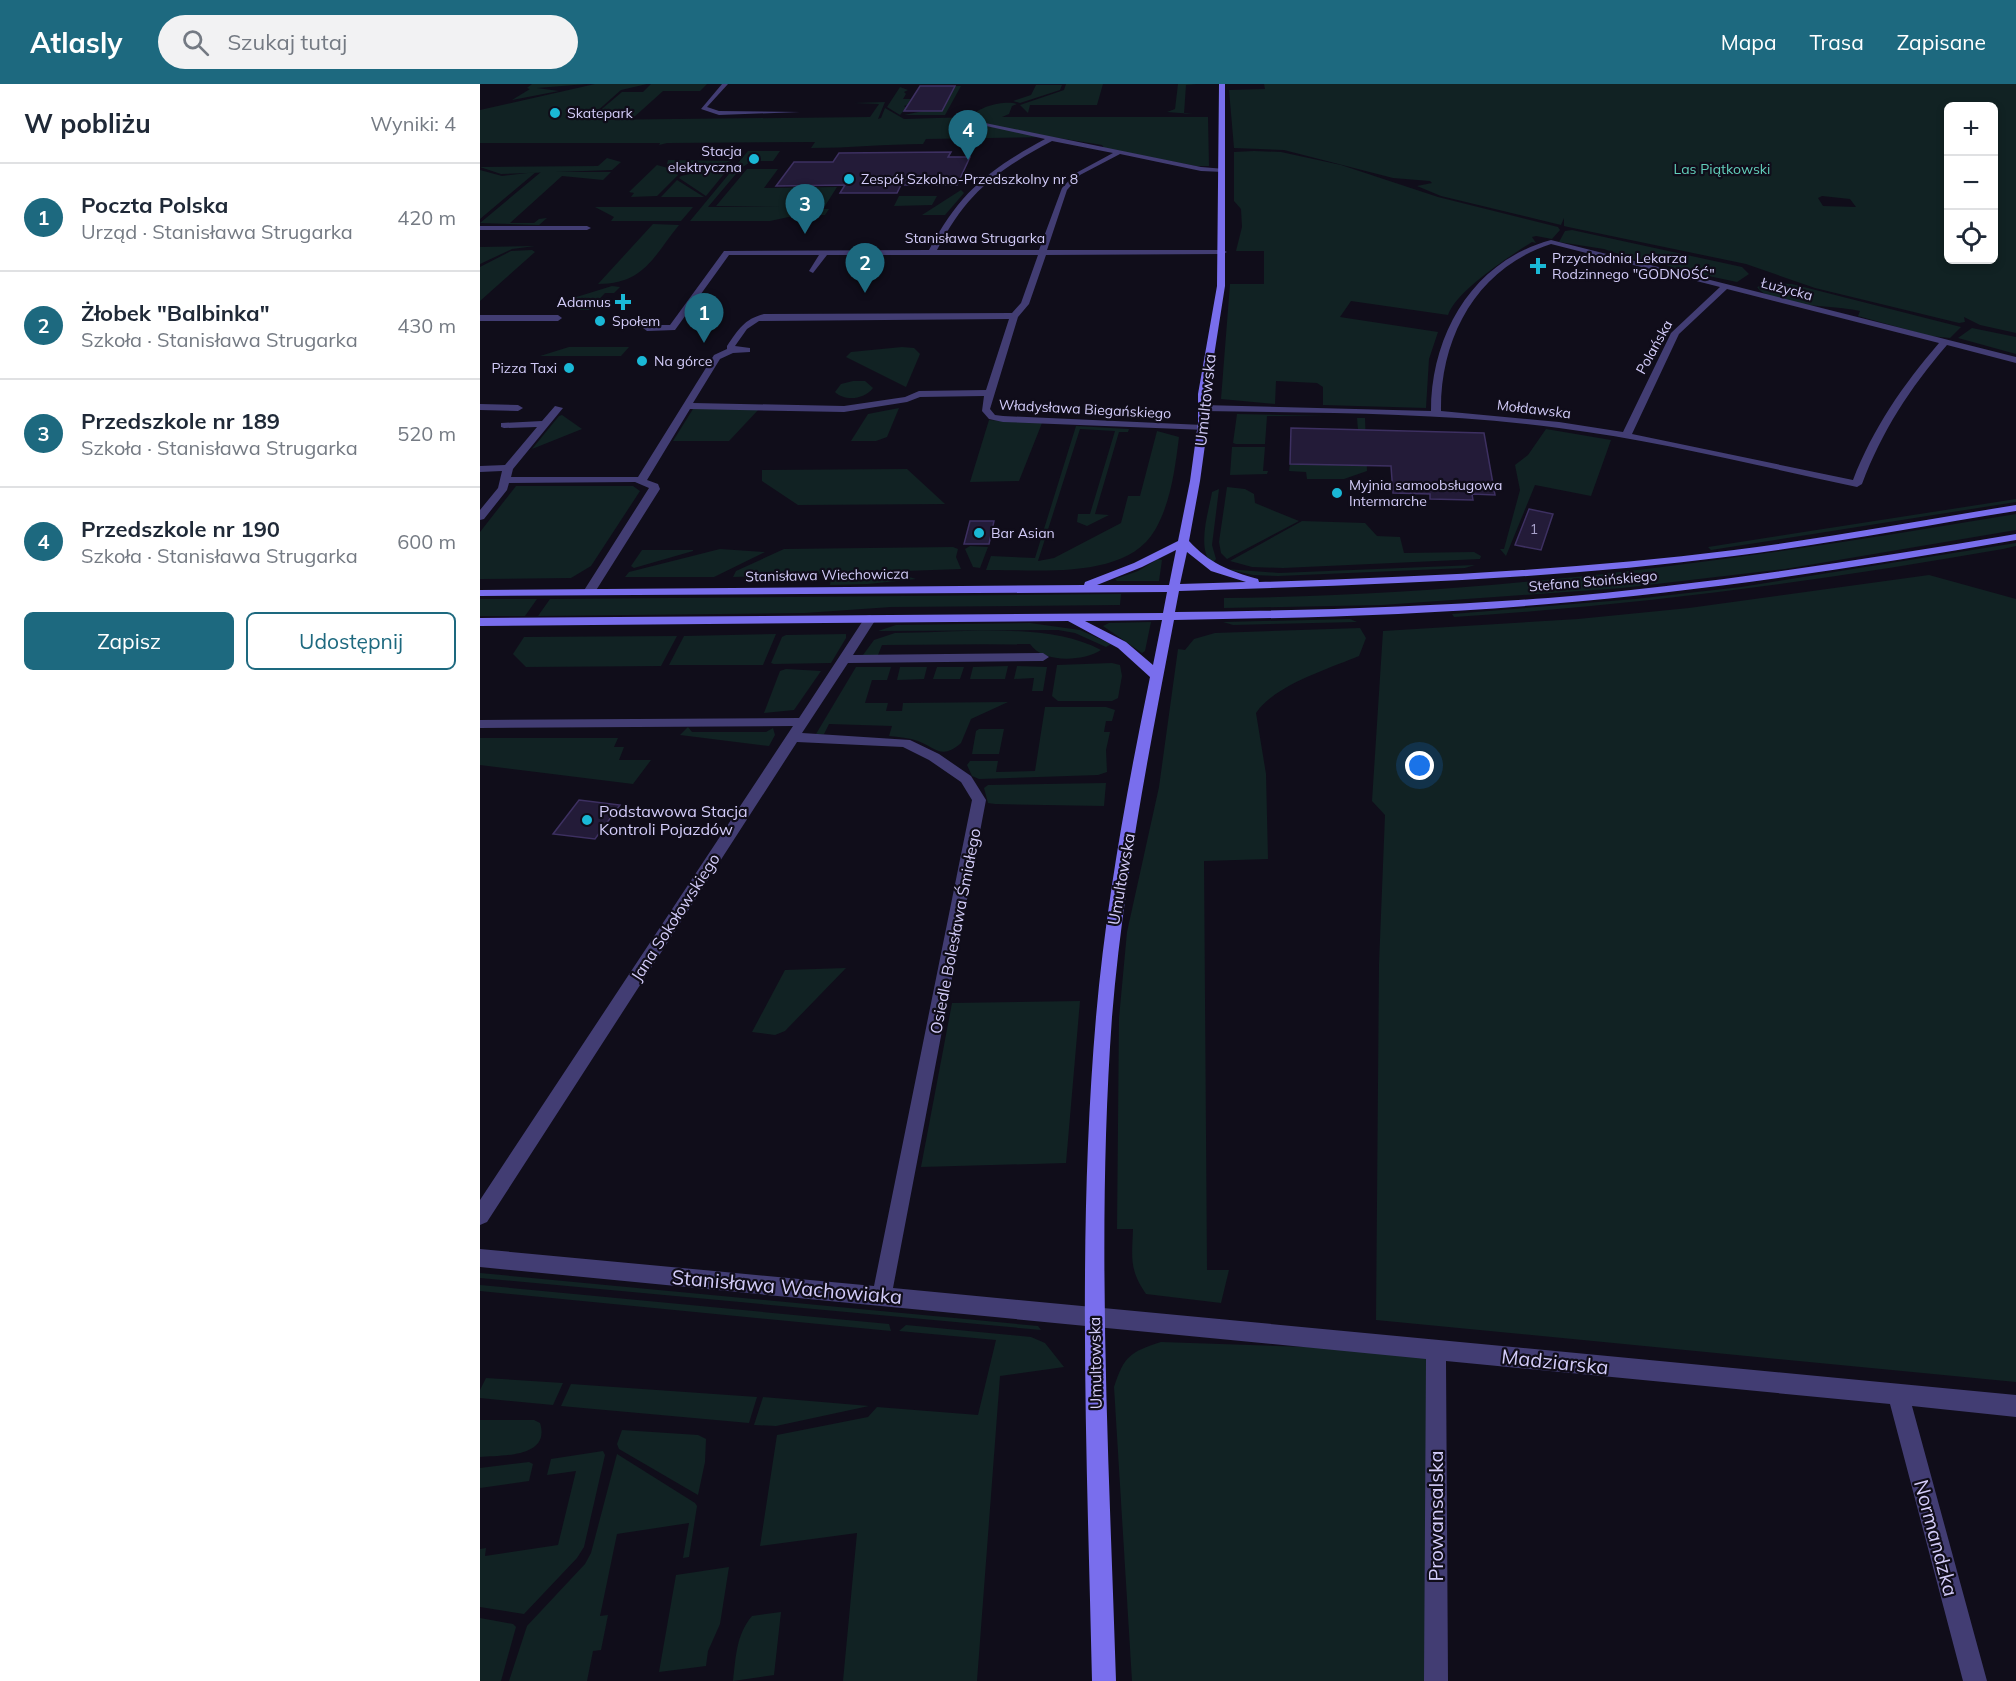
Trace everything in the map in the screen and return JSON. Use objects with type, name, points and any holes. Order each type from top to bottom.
[{"type":"street","points":[[725,84],[703,108],[719,113],[797,112]]},
{"type":"street","name":"Umultowska","points":[[1104,1681],[1094,1316],[1099,1098],[1112,934],[1156,675],[1184,542],[1203,428],[1202,408],[1221,286],[1223,252],[1222,84]]},
{"type":"street","points":[[964,114],[967,120],[1050,139],[1201,169],[1223,170]]},
{"type":"street","points":[[932,252],[950,216],[987,176],[1050,139]]},
{"type":"street","name":"Władysława Biegańskiego","points":[[1118,153],[1069,181],[1025,303],[1014,316],[985,409],[992,417],[1203,428]]},
{"type":"street","points":[[480,228],[587,228]]},
{"type":"street","name":"Łużycka","points":[[1436,414],[1439,357],[1454,318],[1467,300],[1500,269],[1541,245],[1551,242],[2016,360]]},
{"type":"street","points":[[813,271],[824,252]]},
{"type":"street","name":"Stanisława Strugarka","points":[[647,328],[672,328],[727,253],[1223,252]]},
{"type":"street","name":"Polańska","points":[[1626,436],[1675,333],[1687,319],[1726,286]]},
{"type":"street","points":[[732,350],[731,346],[743,325],[754,318],[1014,316]]},
{"type":"street","points":[[480,318],[558,318]]},
{"type":"street","name":"Mołdawska","points":[[1202,408],[1436,414],[1518,420],[1626,436],[1857,483],[1868,453],[1889,412],[1945,342]]},
{"type":"street","points":[[642,479],[690,406],[717,357],[732,350],[747,350]]},
{"type":"street","points":[[690,406],[844,409],[907,399],[919,394],[990,393]]},
{"type":"street","points":[[480,407],[519,408],[504,425],[544,424]]},
{"type":"street","points":[[480,517],[503,488],[508,468],[558,408]]},
{"type":"street","points":[[480,469],[508,468]]},
{"type":"street","points":[[506,480],[642,479],[651,482],[655,489],[589,592]]},
{"type":"street","name":"Stefana Stoińskiego","points":[[1175,588],[1429,580],[1625,565],[1808,542],[2016,508]]},
{"type":"street","name":"Stefana Stoińskiego","points":[[1170,616],[1362,612],[1612,595],[1776,576],[2016,537]]},
{"type":"street","points":[[1077,588],[1138,565],[1184,542],[1203,564],[1212,570],[1269,586]]},
{"type":"street","name":"Stanisława Wiechowicza","points":[[480,593],[1175,588]]},
{"type":"street","points":[[480,622],[1170,616]]},
{"type":"street","points":[[1067,617],[1122,645],[1156,675]]},
{"type":"street","name":"Jana Sokołowskiego","points":[[480,1216],[870,619]]},
{"type":"street","points":[[842,659],[1043,657]]},
{"type":"street","points":[[480,724],[802,722]]},
{"type":"street","name":"Osiedle Bolesława Śmiałego","points":[[792,737],[906,743],[934,757],[970,783],[979,800],[882,1296]]},
{"type":"street","name":"Stanisława Wachowiaka","points":[[480,1258],[1094,1316]]},
{"type":"street","name":"Madziarska","points":[[1094,1316],[2016,1406]]},
{"type":"street","name":"Prowansalska","points":[[1436,1350],[1436,1681]]},
{"type":"street","name":"Normandzka","points":[[1898,1395],[1975,1681]]},
{"type":"green space","points":[[532,84],[587,84],[537,88],[559,91],[512,100],[530,89],[527,88]]},
{"type":"green space","points":[[595,84],[647,84],[621,90],[587,120],[870,117],[879,104],[854,103],[885,102],[878,119],[881,118],[885,108],[904,119],[971,117],[986,107],[1006,103],[1017,104],[1012,106],[1009,114],[1002,117],[1208,117],[1209,166],[1196,166],[1104,148],[1102,145],[1052,137],[926,139],[923,144],[811,148],[815,142],[667,143],[659,145],[660,143],[480,143],[480,110]]},
{"type":"green space","points":[[651,84],[707,84],[700,91],[663,91],[633,118],[590,119],[622,92],[643,92]]},
{"type":"green space","points":[[1066,84],[1103,84],[1097,105],[1030,105],[1028,113],[1020,105],[1064,90]]},
{"type":"green space","points":[[1178,84],[1197,84],[1186,85],[1184,113],[1167,112],[1175,109]]},
{"type":"green space","name":"Las Piątkowski","points":[[1264,84],[2016,84],[2016,333],[1980,325],[1964,317],[1965,322],[1959,323],[1815,288],[1746,264],[1568,227],[1564,226],[1564,218],[1561,225],[1441,196],[1417,186],[1432,183],[1430,181],[1393,178],[1284,150],[1234,148],[1229,90],[1265,89]],"holes":[[[1822,196],[1850,199],[1856,207],[1823,206],[1818,198]]]},
{"type":"green space","points":[[1036,85],[1062,85],[1060,90],[1020,103],[1013,101],[1031,95]]},
{"type":"green space","points":[[955,86],[961,86],[945,115],[904,115],[942,110]]},
{"type":"green space","points":[[900,87],[908,90],[904,92],[906,94],[903,99],[911,99],[904,106],[906,108],[900,115],[887,107]]},
{"type":"green space","points":[[748,151],[780,151],[773,161],[752,161],[741,168],[708,207],[782,207],[716,206],[747,169],[778,169],[764,188],[837,187],[825,206],[816,206],[816,209],[829,209],[825,215],[798,215],[770,221],[690,221]]},
{"type":"green space","points":[[1234,152],[1281,152],[1341,165],[1438,197],[1558,227],[1560,230],[1552,239],[1532,237],[1536,243],[1532,242],[1485,274],[1462,295],[1448,315],[1351,301],[1340,317],[1438,332],[1429,359],[1426,408],[1323,405],[1323,387],[1317,383],[1276,381],[1275,404],[1221,399],[1230,284],[1264,284],[1264,251],[1236,251],[1242,227],[1241,209],[1234,201]]},
{"type":"green space","points":[[607,158],[621,162],[612,170],[501,174],[480,167],[598,166]]},
{"type":"green space","points":[[668,160],[732,161],[682,174],[681,170],[667,164]]},
{"type":"green space","points":[[732,164],[706,196],[679,178],[681,176]]},
{"type":"green space","points":[[657,165],[675,170],[678,175],[657,196],[631,197],[634,193],[629,192]]},
{"type":"green space","points":[[480,170],[502,176],[536,172],[480,219]]},
{"type":"green space","points":[[541,172],[611,172],[603,180],[562,176],[510,223],[534,223],[539,219],[547,218],[539,225],[480,223]]},
{"type":"green space","points":[[677,180],[704,197],[661,197]]},
{"type":"green space","points":[[961,190],[964,193],[945,215],[922,215]]},
{"type":"green space","points":[[899,196],[937,196],[932,205],[894,206]]},
{"type":"green space","points":[[595,207],[693,207],[681,221],[611,221],[614,217]]},
{"type":"green space","points":[[653,224],[679,225],[654,258],[637,274],[614,283],[598,284]]},
{"type":"green space","points":[[1572,230],[1742,267],[1749,274],[1737,282],[1680,270],[1650,259],[1633,259],[1604,249],[1559,242],[1565,231]]},
{"type":"green space","points":[[535,246],[512,249],[480,264],[480,247]]},
{"type":"green space","points":[[532,250],[535,252],[480,301],[480,267],[511,251]]},
{"type":"green space","points":[[1769,283],[1792,284],[1961,327],[1950,338],[1930,336],[1858,316],[1860,311],[1805,305],[1776,299],[1757,287]]},
{"type":"green space","points":[[612,286],[620,287],[614,293],[605,293],[589,310],[579,310],[589,299],[570,299]]},
{"type":"green space","points":[[1972,328],[2016,337],[2016,354],[1958,338]]},
{"type":"green space","points":[[569,347],[629,347],[621,356],[540,356]]},
{"type":"green space","points":[[914,348],[920,354],[906,387],[846,357],[851,352]]},
{"type":"green space","points":[[865,381],[873,388],[865,395],[855,398],[844,397],[835,392],[841,384]]},
{"type":"green space","points":[[899,408],[887,437],[876,441],[851,441],[868,414]]},
{"type":"green space","points":[[693,409],[759,409],[729,441],[673,441]]},
{"type":"green space","points":[[1237,414],[1326,416],[1267,416],[1265,444],[1236,444],[1233,443]]},
{"type":"green space","points":[[562,415],[582,429],[532,449],[559,416]]},
{"type":"green space","points":[[1357,418],[1365,418],[1367,471],[1344,479],[1307,479],[1306,472],[1289,471],[1290,464],[1361,465]]},
{"type":"green space","points":[[989,420],[1042,423],[1019,481],[970,482]]},
{"type":"green space","points":[[1076,426],[1129,429],[1128,432],[1119,432],[1095,514],[1109,515],[1087,526],[1077,522],[1078,514],[1090,514],[1115,431],[1080,429],[1038,561],[1054,558],[1121,523],[1128,496],[1140,496],[1157,431],[1179,437],[1169,497],[1155,530],[1141,546],[1123,558],[1102,565],[1078,569],[986,570],[991,556],[1035,558]]},
{"type":"green space","points":[[1546,429],[1611,440],[1591,496],[1535,485],[1506,556],[1500,549],[1504,549],[1520,490],[1515,465],[1528,455]]},
{"type":"green space","points":[[1232,447],[1265,447],[1263,471],[1268,471],[1267,474],[1230,475]]},
{"type":"green space","points":[[907,469],[945,504],[798,505],[762,481],[762,470]]},
{"type":"green space","points":[[516,486],[633,486],[640,491],[591,566],[571,578],[480,579],[480,532]]},
{"type":"green space","points":[[1227,487],[1245,489],[1254,494],[1255,503],[1299,521],[1227,559],[1221,553],[1219,542]]},
{"type":"green space","points":[[1219,489],[1212,545],[1216,559],[1212,564],[1207,557],[1204,539],[1212,492]]},
{"type":"green space","points":[[2016,499],[2016,502],[1711,550],[1708,547]]},
{"type":"green space","points":[[2016,514],[2016,530],[1785,569],[1622,588],[1382,605],[1224,608],[1224,598],[1324,596],[1424,590],[1622,572],[1819,545]]},
{"type":"green space","points":[[1302,521],[1365,523],[1377,536],[1400,537],[1404,553],[1474,552],[1481,556],[1480,559],[1283,568],[1252,567],[1230,561]]},
{"type":"green space","points":[[2016,543],[2016,546],[2003,549],[1935,561],[1661,599],[1454,617],[1452,614],[1635,599],[1741,587]]},
{"type":"green space","points":[[970,546],[988,547],[980,568],[973,567],[965,549]]},
{"type":"green space","points":[[953,547],[958,549],[956,557],[961,569],[733,577],[736,571],[784,549]]},
{"type":"green space","points":[[720,549],[765,552],[714,577],[625,577],[629,572]]},
{"type":"green space","points":[[642,550],[693,551],[634,568],[631,566]]},
{"type":"green space","points":[[1158,559],[1162,560],[1159,581],[1117,581],[1115,579],[1138,571]]},
{"type":"green space","points":[[1475,565],[1465,568],[1278,576],[1253,575],[1226,569],[1279,573]]},
{"type":"green space","points":[[1929,575],[2016,599],[2016,1382],[1376,1320],[1379,964],[1385,815],[1372,801],[1383,631],[1578,619],[1689,608]]},
{"type":"green space","points":[[906,576],[916,579],[830,585],[831,579]]},
{"type":"green space","points":[[1121,594],[1120,605],[891,607],[805,613],[538,616],[550,599]]},
{"type":"green space","points":[[480,599],[537,599],[525,616],[480,616]]},
{"type":"green space","points":[[1350,619],[1357,622],[1233,625],[1223,622]]},
{"type":"green space","points":[[1151,622],[1145,651],[1142,653],[1103,626],[1109,623]]},
{"type":"green space","points":[[1030,623],[1080,630],[1111,644],[1106,647],[1075,633],[1058,630],[878,631],[896,625]]},
{"type":"green space","points":[[1360,628],[1366,638],[1359,656],[1289,686],[1265,703],[1256,713],[1266,774],[1268,859],[1204,861],[1207,1270],[1229,1270],[1221,1303],[1146,1294],[1134,1270],[1133,1229],[1117,1229],[1119,1018],[1127,932],[1159,787],[1178,649],[1185,650],[1194,639],[1215,633]]},
{"type":"green space","points":[[1028,632],[1055,635],[1101,650],[1084,657],[1063,659],[1044,655],[1030,644],[882,645],[878,655],[863,655],[874,640],[895,633]]},
{"type":"green space","points":[[776,634],[763,665],[669,665],[684,636]]},
{"type":"green space","points":[[846,634],[846,638],[831,663],[771,663],[782,637],[786,635]]},
{"type":"green space","points":[[677,636],[661,666],[526,667],[513,654],[524,637]]},
{"type":"green space","points":[[1112,663],[1120,665],[1122,676],[1118,698],[1112,701],[1058,701],[1052,696],[1057,665]]},
{"type":"green space","points":[[1008,666],[1005,679],[970,679],[973,667]]},
{"type":"green space","points":[[1017,666],[1047,667],[1043,691],[1032,691],[1034,678],[1014,679]]},
{"type":"green space","points":[[856,667],[891,667],[887,680],[872,680],[865,703],[888,703],[886,711],[902,711],[903,703],[1008,702],[971,719],[961,743],[944,752],[915,740],[889,736],[892,726],[829,724],[824,734],[816,734]]},
{"type":"green space","points":[[900,667],[927,667],[924,679],[897,680]]},
{"type":"green space","points":[[937,667],[964,667],[960,679],[933,679]]},
{"type":"green space","points":[[786,669],[821,671],[794,710],[764,713],[780,671]]},
{"type":"green space","points":[[1045,707],[1106,707],[1115,710],[1112,721],[1106,721],[1104,732],[1110,732],[1106,750],[1107,772],[1098,775],[979,779],[972,776],[967,765],[970,761],[998,761],[996,772],[1035,771]]},
{"type":"green space","points":[[688,727],[692,732],[766,732],[773,728],[775,735],[769,746],[680,735]]},
{"type":"green space","points":[[1004,729],[999,754],[972,754],[976,731]]},
{"type":"green space","points":[[480,738],[618,738],[614,747],[624,747],[619,760],[651,760],[633,784],[480,765]]},
{"type":"green space","points":[[1106,783],[1104,806],[988,803],[984,788],[988,785]]},
{"type":"green space","points":[[846,968],[785,1031],[775,1035],[752,1032],[785,970]]},
{"type":"green space","points":[[1080,1001],[1066,1163],[921,1167],[952,1003]]},
{"type":"green space","points":[[480,1273],[1038,1326],[1041,1330],[480,1278]]},
{"type":"green space","points":[[480,1285],[889,1324],[891,1331],[480,1291]]},
{"type":"green space","points":[[906,1325],[1031,1337],[1045,1343],[1064,1367],[1000,1376],[977,1681],[843,1681],[857,1533],[760,1546],[777,1435],[868,1417],[877,1407],[978,1415],[996,1340],[899,1331]]},
{"type":"green space","points":[[1161,1342],[1426,1351],[1430,1681],[1132,1681],[1114,1387],[1121,1368],[1135,1352]]},
{"type":"green space","points":[[486,1378],[563,1383],[553,1405],[480,1398],[480,1390]]},
{"type":"green space","points":[[571,1384],[757,1397],[749,1423],[561,1406]]},
{"type":"green space","points":[[763,1397],[869,1406],[776,1426],[754,1425]]},
{"type":"green space","points":[[480,1420],[534,1420],[540,1423],[541,1434],[538,1443],[531,1449],[511,1455],[480,1457]]},
{"type":"green space","points":[[622,1430],[698,1435],[706,1439],[705,1462],[698,1495],[619,1449],[617,1444]]},
{"type":"green space","points":[[603,1451],[605,1455],[584,1547],[577,1558],[524,1614],[480,1607],[480,1549],[486,1548],[485,1556],[558,1545],[576,1471],[547,1475],[551,1459]]},
{"type":"green space","points":[[617,1454],[695,1503],[697,1506],[689,1557],[683,1558],[689,1523],[617,1534],[600,1616],[608,1615],[601,1650],[593,1651],[587,1681],[509,1681],[527,1626],[585,1564],[591,1553]]},
{"type":"green space","points":[[529,1462],[533,1464],[529,1481],[480,1488],[480,1468]]},
{"type":"green space","points":[[729,1567],[720,1624],[708,1651],[706,1666],[659,1672],[676,1575]]},
{"type":"green space","points":[[781,1612],[774,1675],[733,1681],[738,1647],[747,1623],[752,1616]]},
{"type":"green space","points":[[480,1618],[513,1624],[516,1627],[501,1681],[480,1681]]},
{"type":"building","points":[[920,86],[955,86],[942,111],[904,111]]},
{"type":"building","points":[[951,152],[948,157],[970,157],[957,185],[901,185],[897,193],[840,193],[845,185],[776,186],[794,162],[833,162],[839,153]]},
{"type":"building","points":[[1291,428],[1484,433],[1495,495],[1472,494],[1473,500],[1430,499],[1430,494],[1393,493],[1391,466],[1290,464]]},
{"type":"building","points":[[1529,509],[1553,514],[1541,550],[1515,545]]},
{"type":"building","name":"Bar Asian","points":[[970,521],[994,521],[989,544],[964,544]]},
{"type":"building","name":"Podstawowa Stacja Kontroli Pojazdów","points":[[579,800],[620,805],[595,839],[553,834]]},
{"type":"place","name":"Skatepark","points":[[555,113]]},
{"type":"place","name":"Stacja elektryczna","points":[[754,159]]},
{"type":"place","name":"Przedszkole nr 190","points":[[968,160]]},
{"type":"place","name":"Zespół Szkolno-Przedszkolny nr 8","points":[[849,179]]},
{"type":"place","name":"Przedszkole nr 189","points":[[805,234]]},
{"type":"place","name":"Przychodnia Lekarza Rodzinnego \"GODNOŚĆ\"","points":[[1538,266]]},
{"type":"place","name":"Żłobek \"Balbinka\"","points":[[865,293]]},
{"type":"place","name":"Adamus","points":[[623,302]]},
{"type":"place","name":"Społem","points":[[600,321]]},
{"type":"place","name":"Poczta Polska","points":[[704,343]]},
{"type":"place","name":"Na górce","points":[[642,361]]},
{"type":"place","name":"Pizza Taxi","points":[[569,368]]},
{"type":"place","name":"Myjnia samoobsługowa Intermarche","points":[[1337,493]]},
{"type":"place","name":"Bar Asian","points":[[979,533]]},
{"type":"place","name":"Podstawowa Stacja Kontroli Pojazdów","points":[[587,820]]}]
